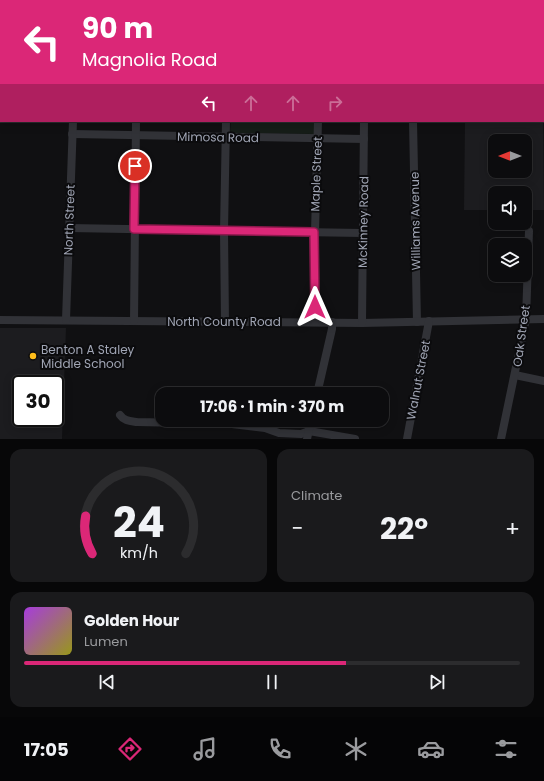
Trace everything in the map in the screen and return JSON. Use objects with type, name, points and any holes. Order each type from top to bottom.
[{"type":"street","name":"North Street","points":[[66,320],[73,122]]},
{"type":"street","points":[[134,321],[136,122]]},
{"type":"street","points":[[226,122],[224,231],[226,322]]},
{"type":"street","name":"Maple Street","points":[[315,322],[314,232],[318,122]]},
{"type":"street","name":"McKinney Road","points":[[362,323],[364,122]]},
{"type":"street","name":"Williams Avenue","points":[[413,122],[417,322]]},
{"type":"street","name":"Mimosa Road","points":[[72,134],[364,139]]},
{"type":"street","points":[[69,228],[362,233]]},
{"type":"street","name":"Oak Street","points":[[501,439],[526,319],[529,231]]},
{"type":"street","name":"North County Road","points":[[0,320],[362,323],[544,319]]},
{"type":"street","name":"Walnut Street","points":[[407,439],[429,321]]},
{"type":"street","points":[[319,387],[332,329],[332,322]]},
{"type":"street","points":[[515,375],[544,381]]},
{"type":"street","points":[[120,415],[122,418],[137,422],[232,424],[265,428],[279,433],[355,439]]},
{"type":"shaded area","points":[[231,122],[315,122],[315,134],[230,133]]},
{"type":"shaded area","points":[[465,122],[543,122],[544,210],[532,210],[532,186],[488,186],[488,210],[464,210]]},
{"type":"shaded area","name":"Benton A Staley Middle School","points":[[0,328],[66,328],[64,384],[64,375],[12,375],[12,427],[62,427],[62,439],[0,439]]},
{"type":"place","name":"Benton A Staley Middle School","points":[[33,356]]},
{"type":"route","points":[[135,166],[134,229],[314,232],[315,307]]}]
